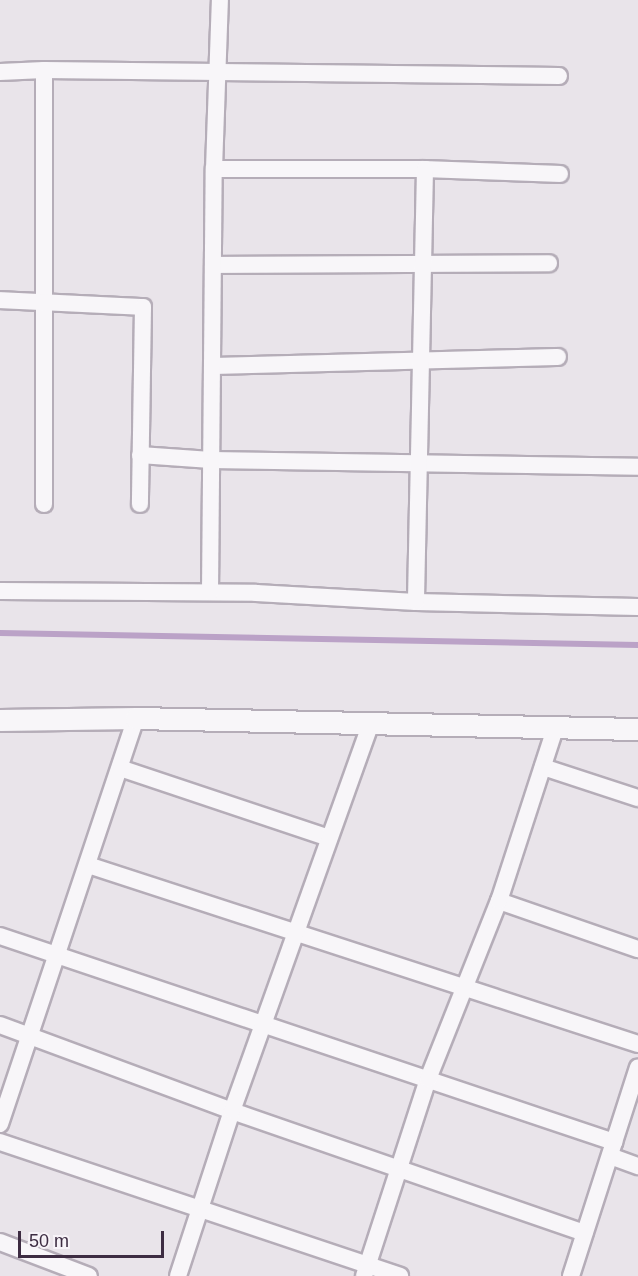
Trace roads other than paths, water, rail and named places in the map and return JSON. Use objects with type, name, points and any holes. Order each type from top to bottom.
[{"type":"street","points":[[210,592],[214,169],[220,0]]},
{"type":"street","points":[[44,70],[44,504]]},
{"type":"street","points":[[0,72],[44,70],[559,76]]},
{"type":"street","points":[[214,169],[424,169],[560,174]]},
{"type":"street","points":[[416,602],[424,169]]},
{"type":"street","points":[[213,265],[549,262]]},
{"type":"street","points":[[0,300],[143,307],[140,504]]},
{"type":"street","points":[[212,366],[558,357]]},
{"type":"street","points":[[140,455],[211,460],[638,467]]},
{"type":"street","points":[[0,591],[210,592],[416,602],[638,607]]},
{"type":"street","points":[[0,1124],[32,1036],[136,718]]},
{"type":"street","points":[[0,720],[136,718],[638,729]]},
{"type":"street","points":[[178,1276],[198,1209],[370,722]]},
{"type":"street","points":[[365,1271],[428,1079],[462,986],[498,901],[556,726]]},
{"type":"street","points":[[543,767],[638,798]]},
{"type":"street","points":[[120,768],[329,838]]},
{"type":"street","points":[[88,865],[638,1044]]},
{"type":"street","points":[[498,901],[638,948]]},
{"type":"street","points":[[0,936],[428,1079],[612,1149],[638,1166]]},
{"type":"street","points":[[0,1025],[232,1111],[585,1233]]},
{"type":"street","points":[[571,1276],[638,1070]]},
{"type":"street","points":[[0,1142],[198,1209],[365,1271],[400,1276]]},
{"type":"street","points":[[0,1242],[89,1276]]},
{"type":"waterway","points":[[0,633],[638,645]]}]
